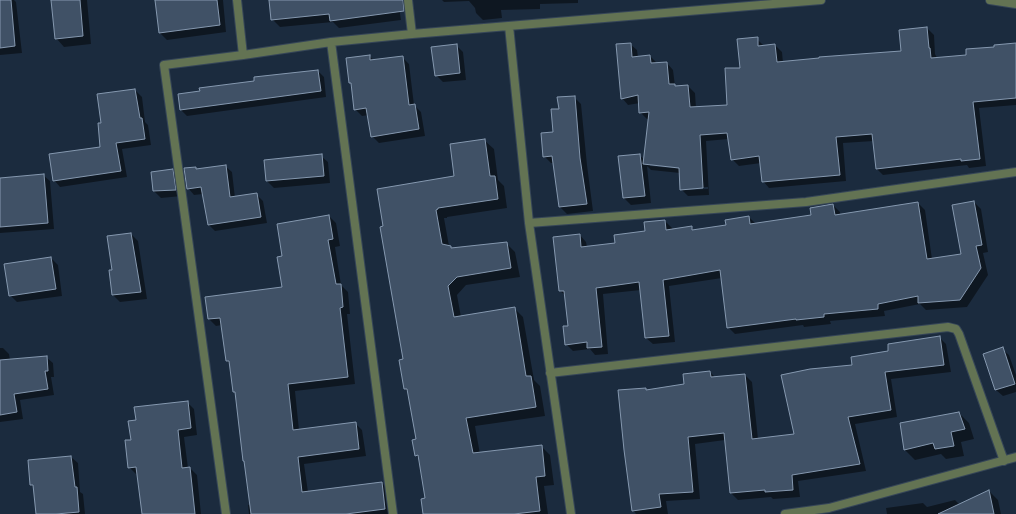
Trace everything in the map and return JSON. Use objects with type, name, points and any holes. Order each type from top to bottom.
[{"type":"street","points":[[237,0],[243,55]]},
{"type":"street","points":[[408,0],[412,34]]},
{"type":"street","points":[[226,514],[164,65],[331,42],[821,0]]},
{"type":"street","points":[[990,0],[1016,4]]},
{"type":"street","points":[[509,26],[529,223],[571,514]]},
{"type":"street","points":[[331,42],[393,514]]},
{"type":"street","points":[[529,223],[806,202],[1016,172]]},
{"type":"street","points":[[550,373],[948,327],[956,329],[959,334],[1004,461]]},
{"type":"street","points":[[785,514],[829,508],[1016,457]]},
{"type":"building","points":[[0,0],[11,0],[15,46],[0,48]]},
{"type":"building","points":[[51,0],[80,0],[83,36],[55,39]]},
{"type":"building","points":[[155,0],[217,0],[220,25],[159,33]]},
{"type":"building","points":[[269,0],[403,0],[404,11],[330,21],[329,14],[271,20]]},
{"type":"building","points":[[927,27],[931,58],[966,55],[966,49],[994,47],[994,45],[1016,43],[1016,98],[973,102],[980,159],[961,161],[961,159],[876,169],[872,134],[836,137],[840,175],[762,182],[759,156],[731,160],[727,133],[700,135],[703,188],[680,190],[679,168],[643,164],[649,112],[639,113],[638,95],[621,99],[616,44],[631,43],[632,57],[650,55],[651,63],[667,62],[669,84],[675,84],[675,86],[688,85],[690,107],[727,105],[725,68],[740,68],[737,39],[758,37],[758,46],[775,44],[777,62],[819,57],[901,51],[899,30]]},
{"type":"building","points":[[457,44],[460,73],[435,76],[431,47]]},
{"type":"building","points":[[370,55],[370,60],[403,56],[409,105],[415,104],[419,129],[371,137],[366,108],[354,110],[346,58]]},
{"type":"building","points":[[318,70],[321,91],[180,110],[178,94],[200,91],[199,88],[254,81],[254,77]]},
{"type":"building","points":[[135,89],[145,139],[116,143],[121,171],[53,181],[49,154],[100,147],[98,123],[101,123],[97,94]]},
{"type":"building","points":[[575,96],[580,158],[587,204],[559,207],[552,156],[543,157],[541,133],[553,132],[551,109],[559,109],[557,97]]},
{"type":"building","points":[[485,139],[490,176],[495,176],[498,199],[438,208],[436,210],[442,244],[451,246],[451,248],[507,242],[511,268],[457,277],[448,286],[454,317],[515,307],[526,376],[531,376],[536,407],[466,418],[473,453],[542,445],[545,476],[536,477],[540,511],[514,514],[423,514],[421,499],[425,498],[418,455],[415,456],[412,440],[416,439],[407,389],[404,389],[399,360],[403,359],[380,227],[383,226],[377,189],[454,176],[450,144]]},
{"type":"building","points":[[322,154],[324,176],[266,181],[264,160]]},
{"type":"building","points":[[640,154],[645,196],[623,198],[618,156]]},
{"type":"building","points":[[226,165],[230,197],[257,193],[261,217],[208,225],[201,187],[187,189],[184,168],[196,167],[196,169]]},
{"type":"building","points":[[173,169],[176,190],[153,191],[151,172]]},
{"type":"building","points":[[44,174],[48,223],[0,227],[0,178]]},
{"type":"building","points":[[974,201],[982,245],[976,246],[981,268],[960,300],[918,303],[918,296],[878,304],[878,309],[824,314],[824,317],[727,328],[720,270],[663,280],[669,336],[645,338],[639,282],[596,288],[602,347],[587,348],[587,342],[565,345],[563,326],[568,326],[564,291],[559,291],[553,237],[580,234],[581,247],[615,243],[614,235],[645,231],[644,222],[665,220],[666,230],[692,226],[692,230],[726,225],[725,220],[749,216],[750,224],[811,215],[810,208],[833,204],[835,215],[918,202],[927,259],[961,254],[952,205]]},
{"type":"building","points":[[329,215],[333,239],[328,240],[336,284],[341,284],[343,307],[340,308],[348,377],[288,384],[293,430],[356,422],[359,449],[298,457],[302,492],[382,482],[385,509],[346,514],[251,514],[235,392],[233,392],[229,361],[226,361],[220,318],[208,319],[205,297],[282,287],[277,257],[282,256],[277,224]]},
{"type":"building","points":[[131,233],[141,292],[112,295],[109,270],[112,270],[107,236]]},
{"type":"building","points":[[51,257],[56,289],[9,296],[4,264]]},
{"type":"building","points":[[940,336],[944,365],[885,372],[891,410],[848,417],[860,464],[792,475],[793,490],[765,492],[765,490],[730,493],[724,433],[688,437],[693,492],[659,494],[661,507],[632,511],[618,390],[646,388],[646,390],[684,384],[683,374],[710,371],[711,377],[745,374],[752,439],[794,434],[781,375],[810,369],[852,365],[851,357],[888,351],[888,344]]},
{"type":"building","points":[[1003,347],[1015,384],[995,390],[983,354]]},
{"type":"building","points":[[47,356],[48,371],[45,371],[48,389],[14,394],[17,412],[0,415],[0,360]]},
{"type":"building","points":[[188,401],[191,428],[178,430],[182,468],[190,467],[195,514],[142,514],[136,467],[128,468],[125,440],[131,440],[128,421],[136,420],[134,407]]},
{"type":"building","points":[[959,412],[965,429],[951,432],[954,446],[935,449],[933,443],[904,450],[900,423]]},
{"type":"building","points":[[71,456],[75,487],[77,487],[79,512],[36,514],[33,485],[30,485],[28,460]]},
{"type":"building","points":[[989,490],[994,514],[938,514]]}]
